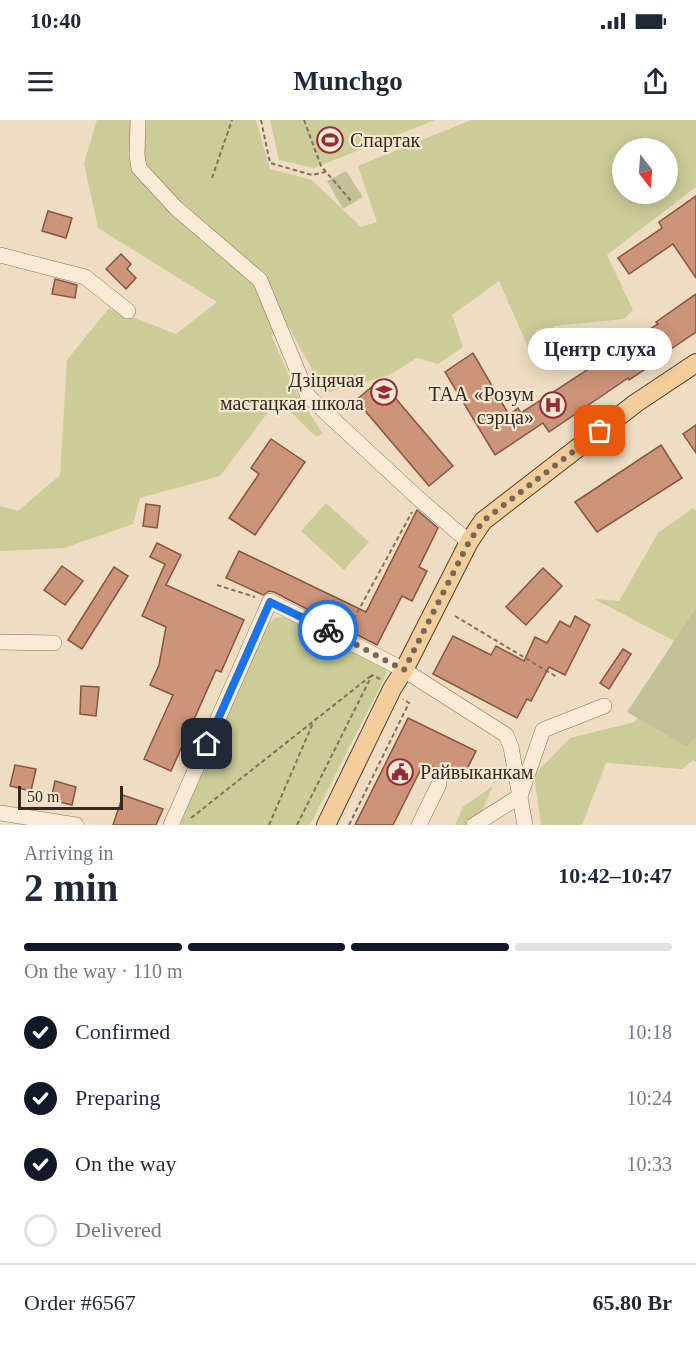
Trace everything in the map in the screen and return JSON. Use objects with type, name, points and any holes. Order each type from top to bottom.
[{"type":"main road","points":[[326,825],[392,689],[404,670],[469,542],[483,521],[636,403],[696,363]]},
{"type":"street","points":[[138,120],[139,168],[176,208],[260,280],[308,396],[469,542]]},
{"type":"street","points":[[0,255],[85,277],[128,311]]},
{"type":"street","points":[[171,825],[270,602],[404,670],[506,735],[511,747],[525,825]]},
{"type":"street","points":[[0,642],[54,642]]},
{"type":"street","points":[[474,825],[520,796],[543,730],[604,706]]},
{"type":"street","points":[[419,825],[439,784]]},
{"type":"street","points":[[0,813],[75,825]]},
{"type":"path","points":[[212,178],[232,120]]},
{"type":"path","points":[[261,120],[270,163],[312,175],[325,172]]},
{"type":"path","points":[[304,120],[321,166],[352,202]]},
{"type":"path","points":[[344,638],[419,499]]},
{"type":"path","points":[[217,585],[270,602]]},
{"type":"path","points":[[455,616],[557,677]]},
{"type":"path","points":[[372,675],[385,682]]},
{"type":"path","points":[[191,818],[372,675]]},
{"type":"path","points":[[297,825],[372,675]]},
{"type":"path","points":[[349,825],[409,703],[401,697]]},
{"type":"path","points":[[269,825],[314,720]]},
{"type":"green space","points":[[97,120],[256,120],[270,169],[312,180],[361,227],[377,222],[358,166],[471,120],[696,120],[696,187],[678,201],[678,138],[612,138],[612,204],[674,204],[607,255],[633,310],[624,319],[554,326],[550,363],[534,361],[499,281],[452,315],[463,347],[438,364],[417,358],[389,375],[325,393],[289,327],[271,335],[297,394],[323,434],[316,437],[278,399],[220,476],[140,498],[133,524],[64,548],[0,551],[0,506],[18,511],[60,475],[67,360],[109,308],[176,334],[217,302],[98,228],[84,163]]},
{"type":"green space","name":"Спартак","points":[[270,120],[435,120],[314,168],[279,160]]},
{"type":"green space","points":[[346,171],[363,197],[343,209],[327,181]]},
{"type":"green space","points":[[326,503],[369,542],[344,570],[301,531]]},
{"type":"green space","points":[[693,508],[696,511],[696,762],[693,760],[682,769],[606,763],[582,825],[541,825],[534,775],[570,738],[635,722],[682,645],[594,599],[619,601],[658,533]]},
{"type":"green space","points":[[696,608],[696,737],[686,746],[627,712]]},
{"type":"green space","points":[[287,616],[383,666],[387,673],[310,825],[180,825],[267,626],[275,618]]},
{"type":"green space","points":[[493,786],[476,825],[455,825],[463,807]]},
{"type":"building","points":[[696,196],[696,278],[673,244],[629,274],[618,258],[662,228],[659,222]]},
{"type":"building","points":[[48,211],[72,218],[66,238],[42,231]]},
{"type":"building","points":[[121,254],[131,264],[127,269],[136,278],[126,289],[106,269]]},
{"type":"building","points":[[55,279],[77,285],[75,298],[52,294]]},
{"type":"building","points":[[696,294],[696,332],[665,353],[667,355],[629,380],[628,378],[549,432],[543,423],[495,455],[445,372],[473,353],[509,415],[518,408],[521,413],[658,324],[656,322]]},
{"type":"building","points":[[380,380],[453,466],[429,486],[356,400]]},
{"type":"building","points":[[696,425],[696,453],[683,434]]},
{"type":"building","points":[[271,439],[305,462],[255,535],[229,518],[259,474],[251,468]]},
{"type":"building","points":[[661,445],[682,478],[597,532],[575,502]]},
{"type":"building","points":[[146,504],[160,506],[157,528],[143,526]]},
{"type":"building","points":[[417,510],[438,528],[419,567],[427,571],[412,601],[402,596],[377,645],[274,592],[269,591],[263,595],[226,578],[239,551],[366,612]]},
{"type":"building","points":[[157,543],[181,555],[166,585],[244,620],[221,672],[216,670],[171,771],[144,759],[173,695],[150,685],[159,665],[166,627],[142,616],[165,564],[150,557]]},
{"type":"building","points":[[62,566],[83,581],[65,605],[44,590]]},
{"type":"building","points":[[114,567],[128,576],[82,649],[68,640]]},
{"type":"building","points":[[543,568],[562,586],[526,625],[506,607]]},
{"type":"building","points":[[575,616],[590,625],[565,675],[549,667],[531,701],[527,699],[517,718],[433,674],[453,636],[491,655],[496,646],[524,661],[535,637],[547,643],[560,621],[570,627]]},
{"type":"building","points":[[623,649],[631,654],[609,689],[600,683]]},
{"type":"building","points":[[81,686],[99,687],[96,716],[80,714]]},
{"type":"building","name":"Райвыканкам","points":[[408,718],[476,751],[461,781],[424,763],[393,825],[355,825]]},
{"type":"building","points":[[15,765],[36,769],[31,791],[10,786]]},
{"type":"building","points":[[55,781],[76,787],[72,805],[51,800]]},
{"type":"building","points":[[123,795],[163,809],[156,825],[113,825]]},
{"type":"way so far","points":[[328,630],[404,670],[469,542],[483,521],[600,431]]},
{"type":"place","name":"Спартак","points":[[330,140]]},
{"type":"place","name":"Дзіцячая мастацкая школа","points":[[384,392]]},
{"type":"place","name":"ТАА «Розум сэрца»","points":[[553,405]]},
{"type":"place","name":"Центр слуха","points":[[600,431]]},
{"type":"place","name":"Райвыканкам","points":[[400,772]]},
{"type":"route","points":[[207,744],[270,602],[328,630]]}]
